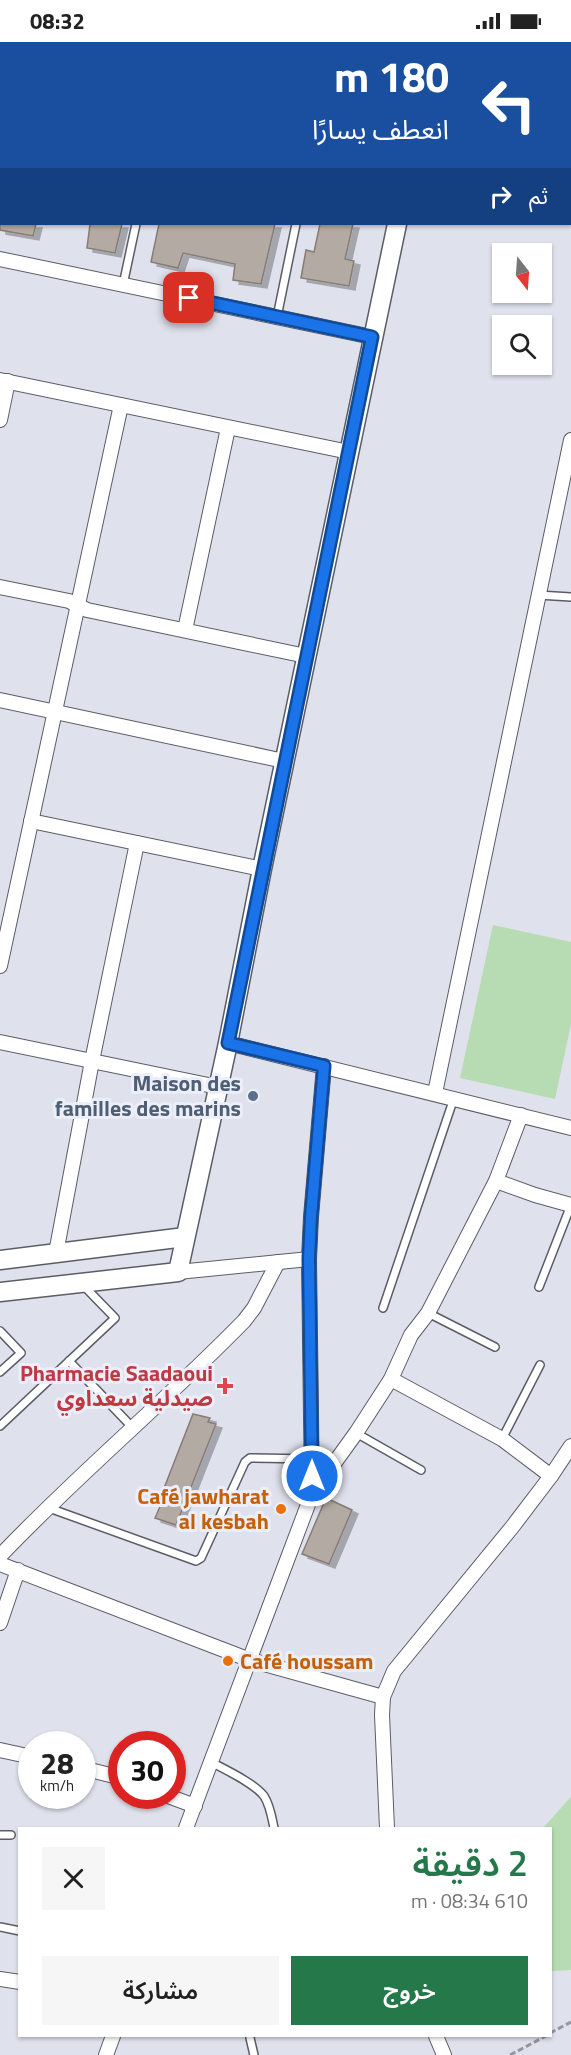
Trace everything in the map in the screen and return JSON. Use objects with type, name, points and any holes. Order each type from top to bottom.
[{"type":"street","points":[[178,1272],[228,1043],[284,761],[397,225]]},
{"type":"street","points":[[0,259],[372,337]]},
{"type":"street","points":[[0,420],[4,380],[349,452]]},
{"type":"street","points":[[0,966],[2,946],[121,405]]},
{"type":"street","points":[[185,630],[228,428]]},
{"type":"street","points":[[435,1093],[571,440]]},
{"type":"street","points":[[0,587],[69,601],[87,610],[306,656]]},
{"type":"street","points":[[0,700],[284,761]]},
{"type":"street","points":[[31,821],[262,869]]},
{"type":"street","points":[[56,1253],[92,1061],[137,843]]},
{"type":"street","points":[[0,1042],[218,1088]]},
{"type":"street","points":[[228,1043],[571,1128]]},
{"type":"street","points":[[312,1494],[309,1259],[324,1066]]},
{"type":"street","points":[[186,1827],[312,1494],[391,1379],[411,1335],[428,1313],[496,1181],[521,1115]]},
{"type":"street","points":[[496,1181],[535,1196],[571,1205]]},
{"type":"street","points":[[0,1260],[185,1237]]},
{"type":"street","points":[[0,1292],[309,1259]]},
{"type":"street","points":[[0,1556],[47,1507],[244,1321],[255,1308],[278,1262]]},
{"type":"street","points":[[391,1379],[502,1439],[551,1476]]},
{"type":"street","points":[[387,1827],[382,1739],[383,1697],[394,1671],[444,1607],[491,1554],[571,1446]]},
{"type":"street","points":[[0,1564],[250,1660],[383,1697]]},
{"type":"street","points":[[0,1623],[18,1570]]},
{"type":"street","points":[[0,1750],[18,1754]]},
{"type":"street","points":[[186,1803],[195,1806]]},
{"type":"street","points":[[0,1978],[18,1982]]},
{"type":"street","points":[[106,2055],[113,2037]]},
{"type":"street","points":[[436,2037],[444,2055]]},
{"type":"lane","points":[[123,285],[136,225]]},
{"type":"lane","points":[[277,317],[296,225]]},
{"type":"lane","points":[[538,595],[571,597]]},
{"type":"lane","points":[[383,1308],[454,1098]]},
{"type":"lane","points":[[538,1287],[571,1205]]},
{"type":"lane","points":[[0,1426],[115,1318],[80,1282]]},
{"type":"lane","points":[[428,1313],[495,1347]]},
{"type":"lane","points":[[0,1331],[21,1353],[0,1372]]},
{"type":"lane","points":[[69,1361],[133,1428]]},
{"type":"lane","points":[[502,1439],[540,1365]]},
{"type":"lane","points":[[356,1433],[421,1470]]},
{"type":"lane","points":[[47,1507],[196,1561],[201,1558],[245,1462],[250,1458],[312,1459]]},
{"type":"lane","points":[[211,1762],[252,1786],[264,1796],[274,1827]]},
{"type":"lane","points":[[0,1835],[11,1835]]},
{"type":"lane","points":[[0,1927],[18,1931]]},
{"type":"lane","points":[[250,2038],[254,2055]]},
{"type":"path","points":[[552,2032],[571,2022]]},
{"type":"path","points":[[510,2055],[544,2037]]},
{"type":"green space","points":[[493,925],[571,942],[571,1024],[555,1099],[460,1078]]},
{"type":"green space","points":[[571,1797],[571,1970],[552,1971],[552,1827],[544,1827]]},
{"type":"building","points":[[0,225],[36,225],[33,236],[0,230]]},
{"type":"building","points":[[90,225],[122,225],[115,253],[87,248]]},
{"type":"building","points":[[159,225],[275,225],[261,284],[233,280],[235,264],[183,253],[178,268],[151,262]]},
{"type":"building","points":[[320,225],[353,225],[345,259],[354,261],[349,286],[301,278],[306,250],[314,252]]},
{"type":"building","points":[[193,1414],[210,1418],[208,1422],[216,1424],[176,1525],[155,1518],[162,1502],[159,1501]]},
{"type":"building","points":[[326,1498],[352,1510],[329,1564],[302,1554]]},
{"type":"place","name":"Maison des familles des marins","points":[[253,1096]]},
{"type":"place","name":"Pharmacie Saadaoui صيدلية سعداوي","points":[[225,1386]]},
{"type":"place","name":"Café jawharat al kesbah","points":[[281,1509]]},
{"type":"place","name":"Café houssam","points":[[228,1661]]},
{"type":"route","points":[[189,298],[372,337],[228,1043],[324,1066],[309,1259],[312,1476]]}]
